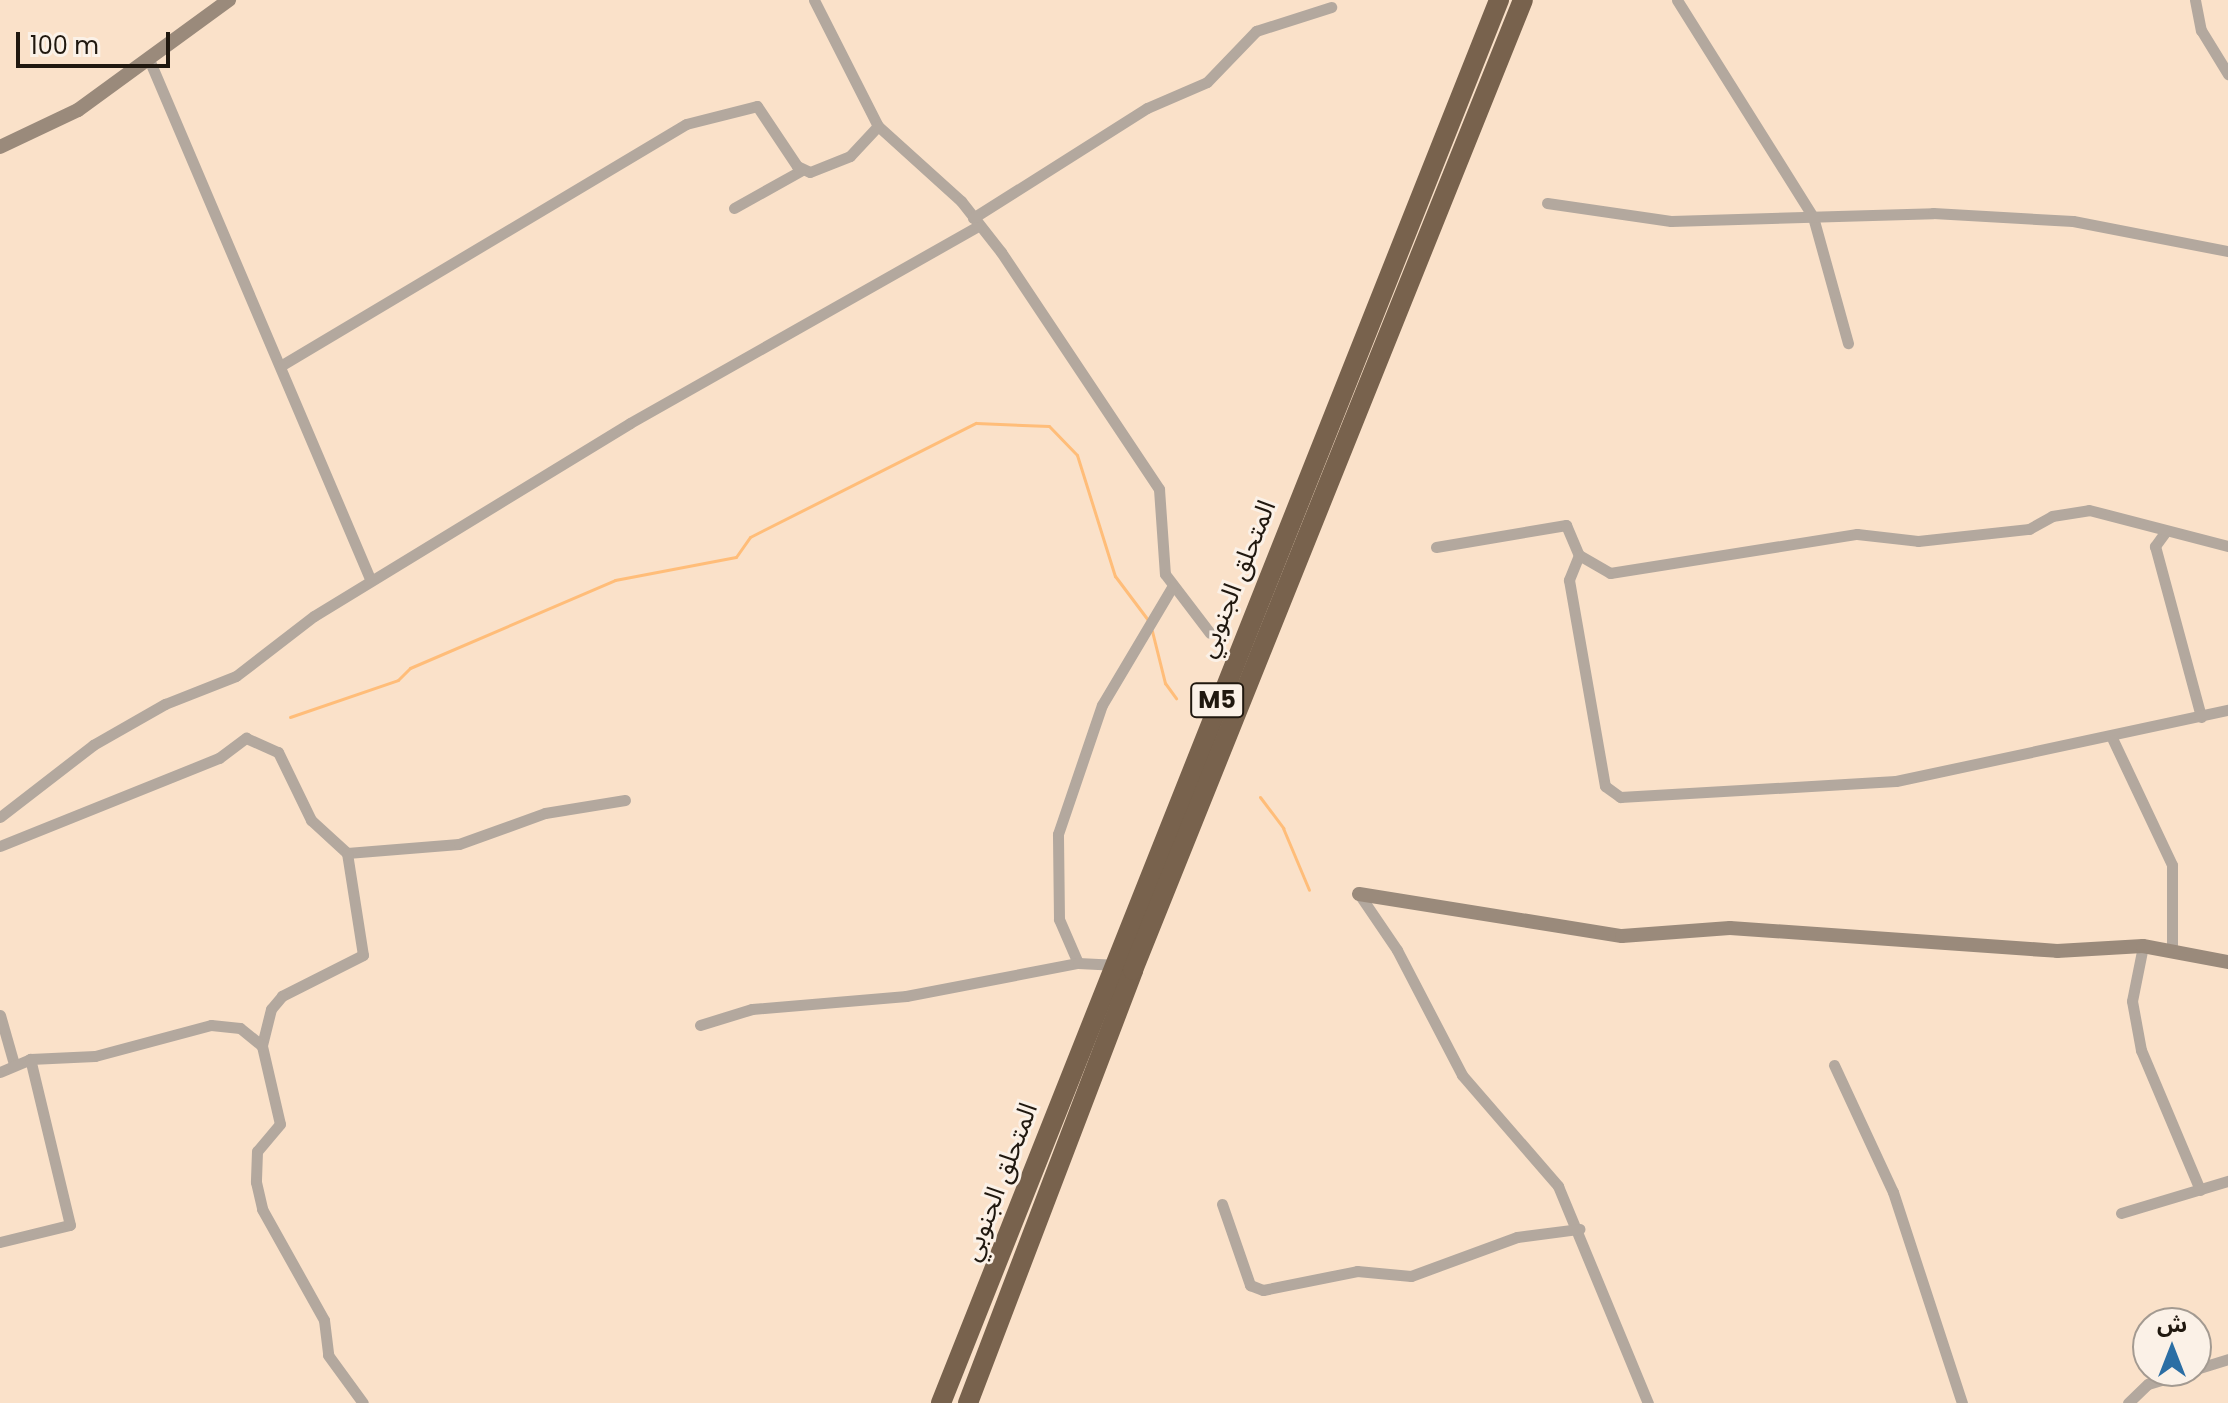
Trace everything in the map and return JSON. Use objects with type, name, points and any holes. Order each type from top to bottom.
[{"type":"highway","name":"المتحلق الجنوبي","points":[[941,1403],[1499,0]]},
{"type":"highway","name":"المتحلق الجنوبي","points":[[968,1403],[1164,891],[1523,0]]},
{"type":"street","points":[[0,147],[78,110],[229,0]]},
{"type":"street","points":[[814,0],[878,126],[974,222],[1064,341],[1159,489],[1160,549],[1172,587],[1210,633]]},
{"type":"street","points":[[1677,0],[1813,217],[1848,343]]},
{"type":"street","points":[[2195,0],[2201,30],[2228,74]]},
{"type":"street","points":[[0,817],[93,745],[165,704],[236,676],[371,581],[630,423],[974,222],[1147,108],[1207,82],[1256,31],[1331,7]]},
{"type":"street","points":[[148,57],[282,365],[371,581]]},
{"type":"street","points":[[282,365],[638,150],[709,116],[757,106],[802,170]]},
{"type":"street","points":[[734,208],[802,170],[817,172],[850,156],[878,126]]},
{"type":"street","points":[[1547,203],[1671,221],[1813,217],[2073,221],[2228,251]]},
{"type":"street","points":[[1436,547],[1566,525],[1579,555],[1610,573],[1857,534],[1918,541],[2029,529],[2052,516],[2089,510],[2228,546]]},
{"type":"street","points":[[2166,531],[2155,546],[2201,717]]},
{"type":"street","points":[[1579,555],[1569,580],[1605,786],[1620,797],[1896,781],[2113,740],[2228,710]]},
{"type":"street","points":[[1078,963],[1059,919],[1058,834],[1102,705],[1172,587]]},
{"type":"street","points":[[0,846],[219,758],[246,738],[278,752],[311,820],[347,853],[363,955],[282,996],[262,1046],[280,1124],[257,1151],[258,1197],[324,1320],[328,1355],[363,1403]]},
{"type":"street","points":[[2113,740],[2172,865],[2172,951]]},
{"type":"street","points":[[347,853],[459,844],[545,813],[625,800]]},
{"type":"street","points":[[1359,894],[1622,936],[1730,928],[2057,951],[2143,946],[2228,962]]},
{"type":"street","points":[[1359,894],[1397,950],[1462,1075],[1558,1186],[1579,1229],[1648,1403]]},
{"type":"street","points":[[2143,946],[2132,1001],[2141,1050],[2200,1190]]},
{"type":"street","points":[[700,1025],[752,1009],[906,996],[1078,963],[1113,965]]},
{"type":"street","points":[[0,1015],[14,1064]]},
{"type":"street","points":[[0,1072],[30,1059],[95,1056],[211,1025],[240,1028],[262,1046]]},
{"type":"street","points":[[0,1242],[70,1225],[30,1059]]},
{"type":"street","points":[[1834,1065],[1893,1192],[1962,1403]]},
{"type":"street","points":[[2121,1213],[2228,1181]]},
{"type":"street","points":[[1222,1204],[1250,1285],[1263,1290],[1357,1271],[1411,1276],[1517,1237],[1579,1229]]},
{"type":"street","points":[[2128,1403],[2145,1387]]},
{"type":"waterway","points":[[290,717],[398,680],[410,668],[615,580],[736,557],[750,537],[976,423],[1049,426],[1077,455],[1115,576],[1148,620]]},
{"type":"waterway","points":[[1152,631],[1165,683],[1176,698]]},
{"type":"waterway","points":[[1260,797],[1283,828],[1309,890]]}]
